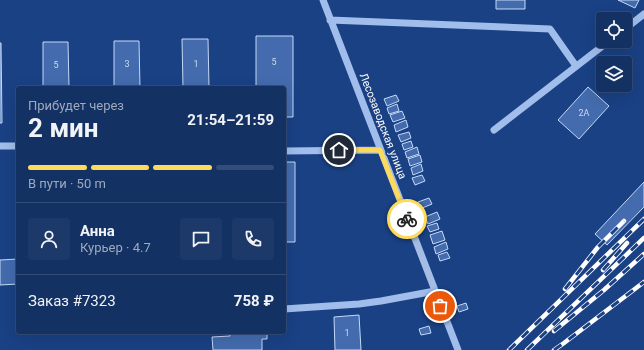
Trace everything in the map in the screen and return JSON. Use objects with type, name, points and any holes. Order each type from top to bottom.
[{"type":"street","name":"Лесозаводская улица","points":[[323,0],[458,350]]},
{"type":"street","points":[[632,23],[644,14]]},
{"type":"street","points":[[330,20],[550,29],[576,66]]},
{"type":"street","points":[[494,130],[600,48]]},
{"type":"street","points":[[0,146],[16,146]]},
{"type":"street","points":[[286,151],[380,150]]},
{"type":"street","points":[[286,309],[359,304],[435,291]]},
{"type":"building","points":[[496,0],[525,0],[525,9],[496,9]]},
{"type":"building","points":[[618,0],[639,0],[635,8]]},
{"type":"building","points":[[256,36],[293,36],[293,117],[286,117],[286,86],[256,86]]},
{"type":"building","points":[[182,39],[208,39],[209,86],[183,86]]},
{"type":"building","points":[[114,41],[139,41],[140,86],[114,86]]},
{"type":"building","points":[[43,42],[68,42],[69,86],[43,86]]},
{"type":"building","points":[[1,43],[2,123],[0,123]]},
{"type":"building","points":[[588,87],[609,106],[579,139],[558,120]]},
{"type":"building","points":[[396,95],[399,101],[387,106],[384,99]]},
{"type":"building","points":[[397,104],[399,111],[389,114],[387,108]]},
{"type":"building","points":[[402,111],[405,118],[393,122],[390,115]]},
{"type":"building","points":[[406,120],[408,127],[396,132],[394,125]]},
{"type":"building","points":[[409,132],[411,138],[401,142],[398,135]]},
{"type":"building","points":[[411,141],[413,147],[404,150],[402,144]]},
{"type":"building","points":[[417,147],[419,154],[407,158],[405,152]]},
{"type":"building","points":[[420,155],[422,162],[410,166],[408,159]]},
{"type":"building","points":[[286,162],[295,162],[295,242],[286,242]]},
{"type":"building","points":[[421,164],[423,171],[413,175],[411,168]]},
{"type":"building","points":[[422,175],[425,181],[415,185],[412,178]]},
{"type":"building","points":[[644,182],[644,207],[607,245],[595,234]]},
{"type":"building","points":[[429,198],[432,204],[420,209],[418,202]]},
{"type":"building","points":[[437,212],[440,219],[428,224],[425,217]]},
{"type":"building","points":[[437,223],[439,229],[430,232],[427,226]]},
{"type":"building","points":[[442,231],[445,240],[433,244],[430,235]]},
{"type":"building","points":[[446,242],[448,249],[436,254],[434,247]]},
{"type":"building","points":[[447,252],[450,258],[440,261],[438,255]]},
{"type":"building","points":[[16,259],[16,284],[0,285],[0,260]]},
{"type":"building","points":[[466,303],[468,309],[459,312],[457,306]]},
{"type":"building","points":[[359,315],[361,350],[335,350],[334,317]]},
{"type":"building","points":[[429,326],[431,333],[421,335],[419,329]]},
{"type":"building","points":[[230,334],[267,334],[267,339],[262,339],[262,350],[213,350],[212,337],[230,336]]},
{"type":"railway","points":[[509,350],[644,219]]},
{"type":"railway","points":[[565,289],[598,247],[624,221]]},
{"type":"railway","points":[[527,350],[644,238]]},
{"type":"railway","points":[[603,270],[627,243]]},
{"type":"railway","points":[[554,331],[604,290],[644,254]]},
{"type":"railway","points":[[554,350],[644,282]]},
{"type":"way so far","points":[[407,219],[440,306]]},
{"type":"route","points":[[339,150],[380,150],[407,219]]}]
